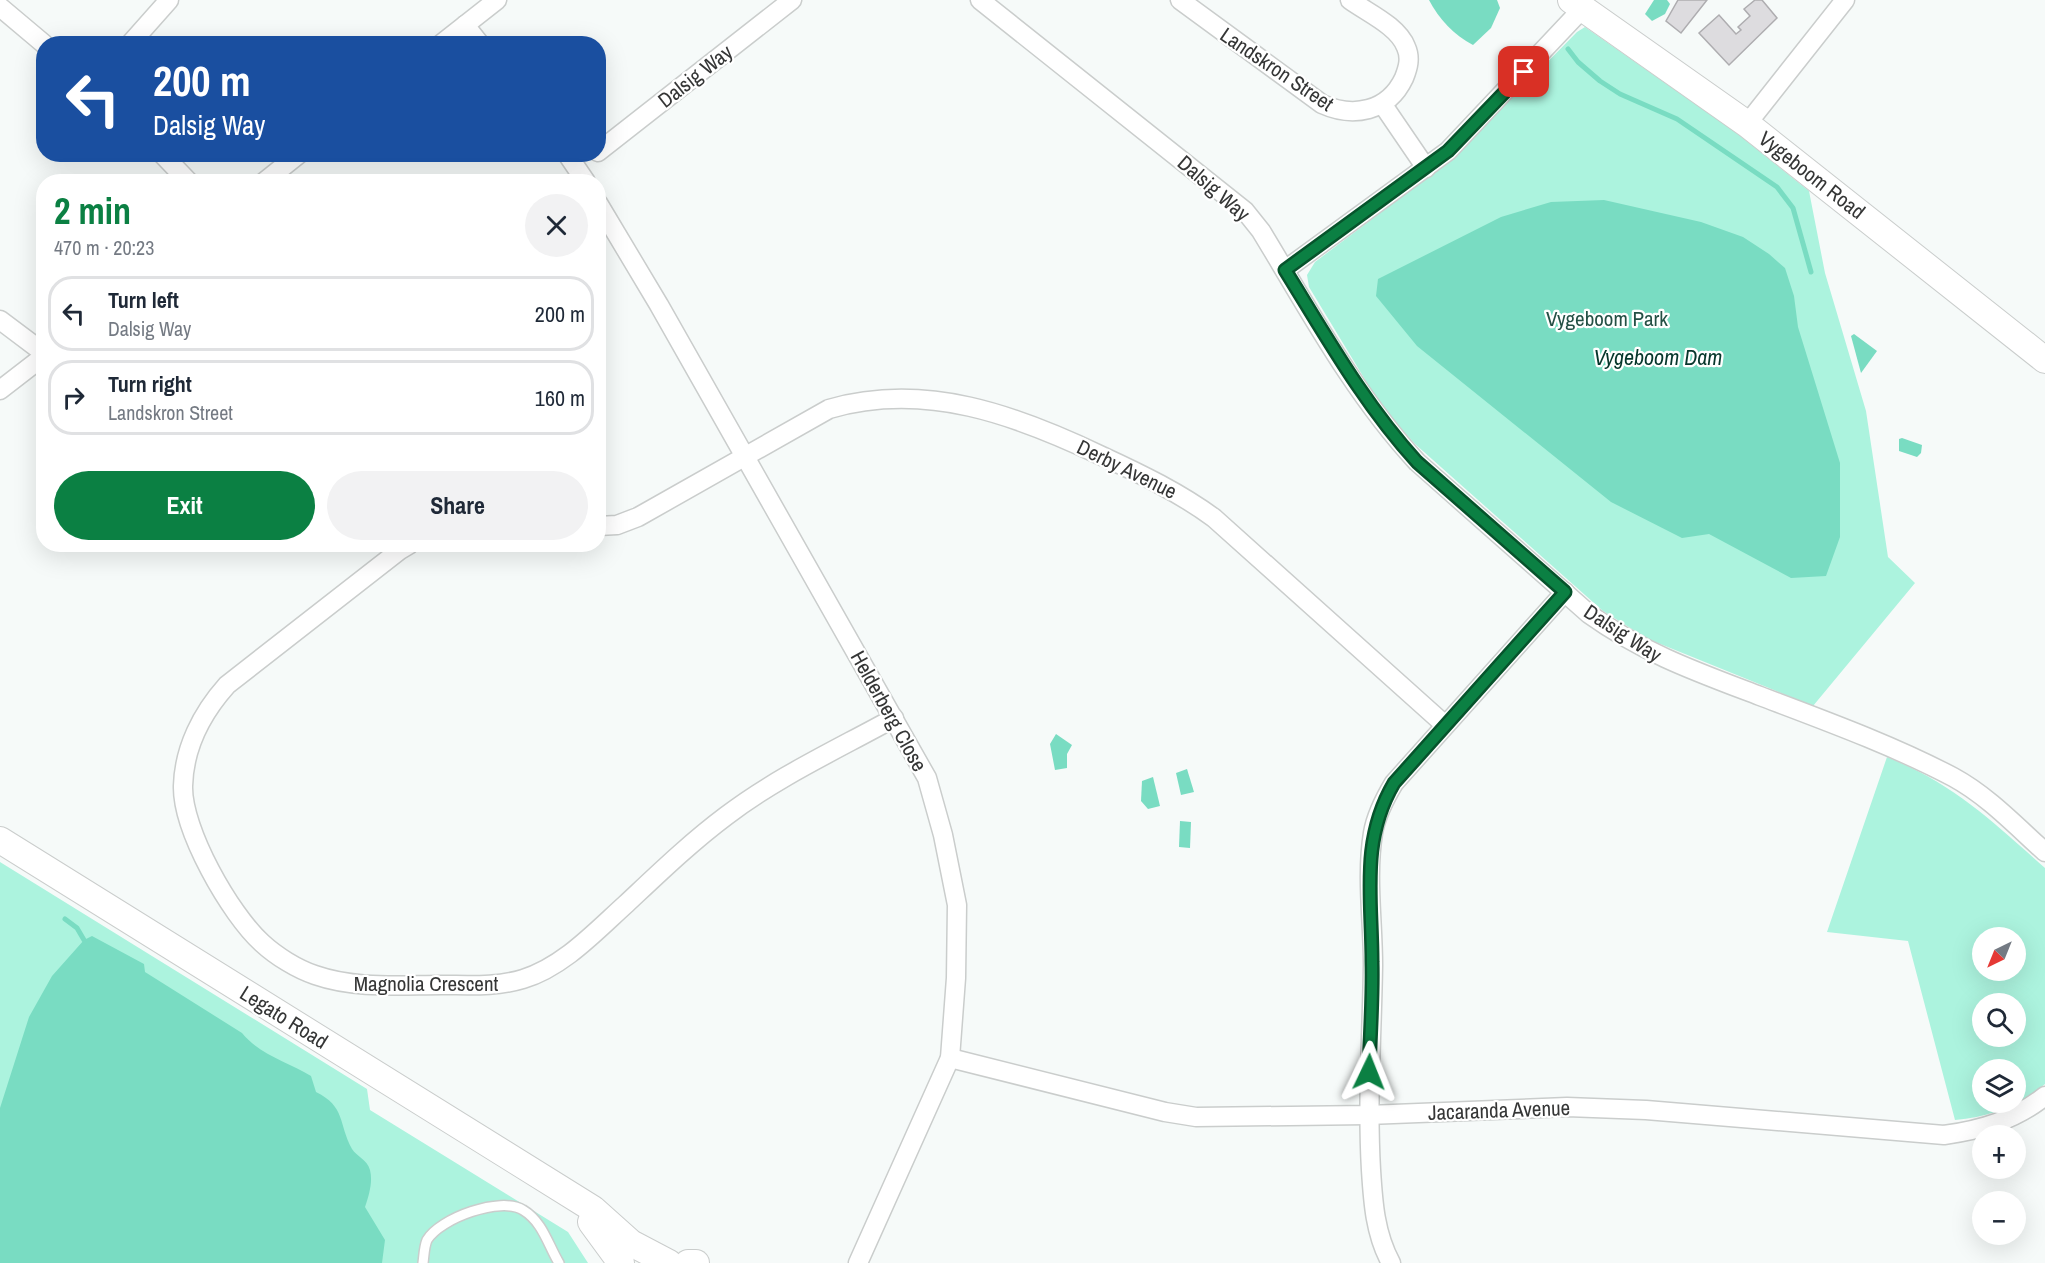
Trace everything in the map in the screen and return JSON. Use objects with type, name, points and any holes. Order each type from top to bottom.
[{"type":"street","points":[[137,36],[169,0]]},
{"type":"street","points":[[451,36],[497,0]]},
{"type":"street","name":"Dalsig Way","points":[[606,146],[792,0]]},
{"type":"street","name":"Dalsig Way","points":[[980,0],[1232,199],[1261,231],[1365,397],[1395,438],[1417,462],[1565,592],[1616,633],[1667,661],[1888,746],[1954,778],[1980,795],[2045,852]]},
{"type":"street","name":"Landskron Street","points":[[1180,0],[1322,104],[1337,111],[1354,113],[1383,105]]},
{"type":"street","points":[[1350,0],[1397,34],[1406,46],[1409,58],[1408,69],[1396,92],[1383,105],[1426,168]]},
{"type":"street","points":[[1747,124],[1845,0]]},
{"type":"street","points":[[1285,270],[1448,151],[1477,121],[1577,4]]},
{"type":"street","name":"Vygeboom Road","points":[[1577,4],[1747,124],[2045,360]]},
{"type":"street","points":[[0,7],[36,37]]},
{"type":"street","points":[[465,25],[474,36]]},
{"type":"street","points":[[170,162],[181,174]]},
{"type":"street","points":[[274,174],[289,162]]},
{"type":"street","name":"Helderberg Close","points":[[606,216],[659,304],[927,778],[957,904],[957,978],[950,1058],[858,1263]]},
{"type":"street","points":[[0,320],[36,348]]},
{"type":"street","points":[[0,390],[36,361]]},
{"type":"street","name":"Derby Avenue","points":[[743,456],[829,409],[860,400],[887,399],[958,404],[991,410],[1047,430],[1191,500],[1445,725]]},
{"type":"street","points":[[606,526],[617,525],[638,517],[743,456]]},
{"type":"street","name":"Magnolia Crescent","points":[[397,552],[227,685],[210,704],[188,755],[183,786],[187,811],[194,837],[210,867],[241,920],[263,944],[313,974],[345,983],[379,985],[500,984],[526,978],[558,961],[585,941],[677,856],[727,815],[772,786],[894,718]]},
{"type":"street","points":[[1391,1263],[1378,1232],[1368,1115],[1372,964],[1370,857],[1373,830],[1383,803],[1394,783],[1565,592]]},
{"type":"street","name":"Legato Road","points":[[0,840],[593,1209],[631,1243],[669,1263]]},
{"type":"street","name":"Jacaranda Avenue","points":[[950,1058],[1179,1115],[1368,1115],[1567,1107],[1646,1110],[1944,1135],[2003,1121],[2045,1096]]},
{"type":"street","name":"Legato Road","points":[[568,1194],[621,1263]]},
{"type":"street","points":[[688,1263],[696,1263]]},
{"type":"lane","points":[[423,1263],[428,1239],[440,1229],[468,1212],[505,1205],[522,1209],[533,1217],[540,1225],[559,1263]]},
{"type":"green space","name":"Vygeboom Park","points":[[1585,27],[1734,131],[1809,191],[1825,273],[1866,411],[1888,557],[1915,583],[1813,706],[1648,639],[1603,611],[1415,444],[1381,406],[1309,287],[1307,275],[1315,262],[1452,159],[1577,32]]},
{"type":"green space","points":[[1887,757],[1932,779],[1971,805],[2045,868],[2045,1084],[2026,1098],[2026,1059],[1972,1059],[1972,1113],[1991,1113],[1955,1120],[1908,941],[1827,932]]},
{"type":"green space","points":[[0,862],[367,1089],[370,1110],[568,1232],[588,1263],[0,1263]]},
{"type":"water","points":[[1429,0],[1497,0],[1500,8],[1491,28],[1473,45],[1448,26],[1437,14]]},
{"type":"water","points":[[1654,0],[1667,0],[1670,4],[1665,14],[1652,21],[1645,14]]},
{"type":"water","name":"Vygeboom Dam","points":[[1604,200],[1701,222],[1743,237],[1785,268],[1794,296],[1798,327],[1840,463],[1840,537],[1826,576],[1791,578],[1709,534],[1682,538],[1611,502],[1417,346],[1376,296],[1378,279],[1501,217],[1551,202]]},
{"type":"water","points":[[1854,334],[1877,351],[1861,373],[1851,336]]},
{"type":"water","points":[[1899,439],[1922,445],[1921,453],[1917,457],[1899,451]]},
{"type":"water","points":[[1056,734],[1072,745],[1067,754],[1067,768],[1055,770],[1050,744]]},
{"type":"water","points":[[1187,769],[1194,792],[1181,795],[1176,773]]},
{"type":"water","points":[[1153,777],[1160,806],[1148,809],[1141,801],[1142,781]]},
{"type":"water","points":[[1180,821],[1191,822],[1190,848],[1179,847]]},
{"type":"water","points":[[92,936],[144,964],[145,972],[242,1033],[266,1053],[311,1076],[316,1092],[326,1098],[337,1110],[352,1149],[367,1163],[370,1170],[371,1184],[365,1207],[385,1240],[382,1263],[0,1263],[0,1108],[29,1017],[52,976],[84,940]]},
{"type":"building","points":[[1678,0],[1707,0],[1681,33],[1666,21]]},
{"type":"building","points":[[1755,0],[1762,0],[1777,18],[1729,65],[1699,33],[1719,15],[1736,34],[1741,30],[1738,27],[1750,16],[1744,9]]},
{"type":"waterway","points":[[1568,49],[1578,62],[1600,81],[1620,94],[1677,119],[1777,187],[1793,208],[1811,272]]},
{"type":"waterway","points":[[65,919],[77,928],[84,940]]},
{"type":"route","points":[[1369,1072],[1372,964],[1370,857],[1373,830],[1383,803],[1394,783],[1565,592],[1417,462],[1395,438],[1365,397],[1285,270],[1448,151],[1524,72]]}]
